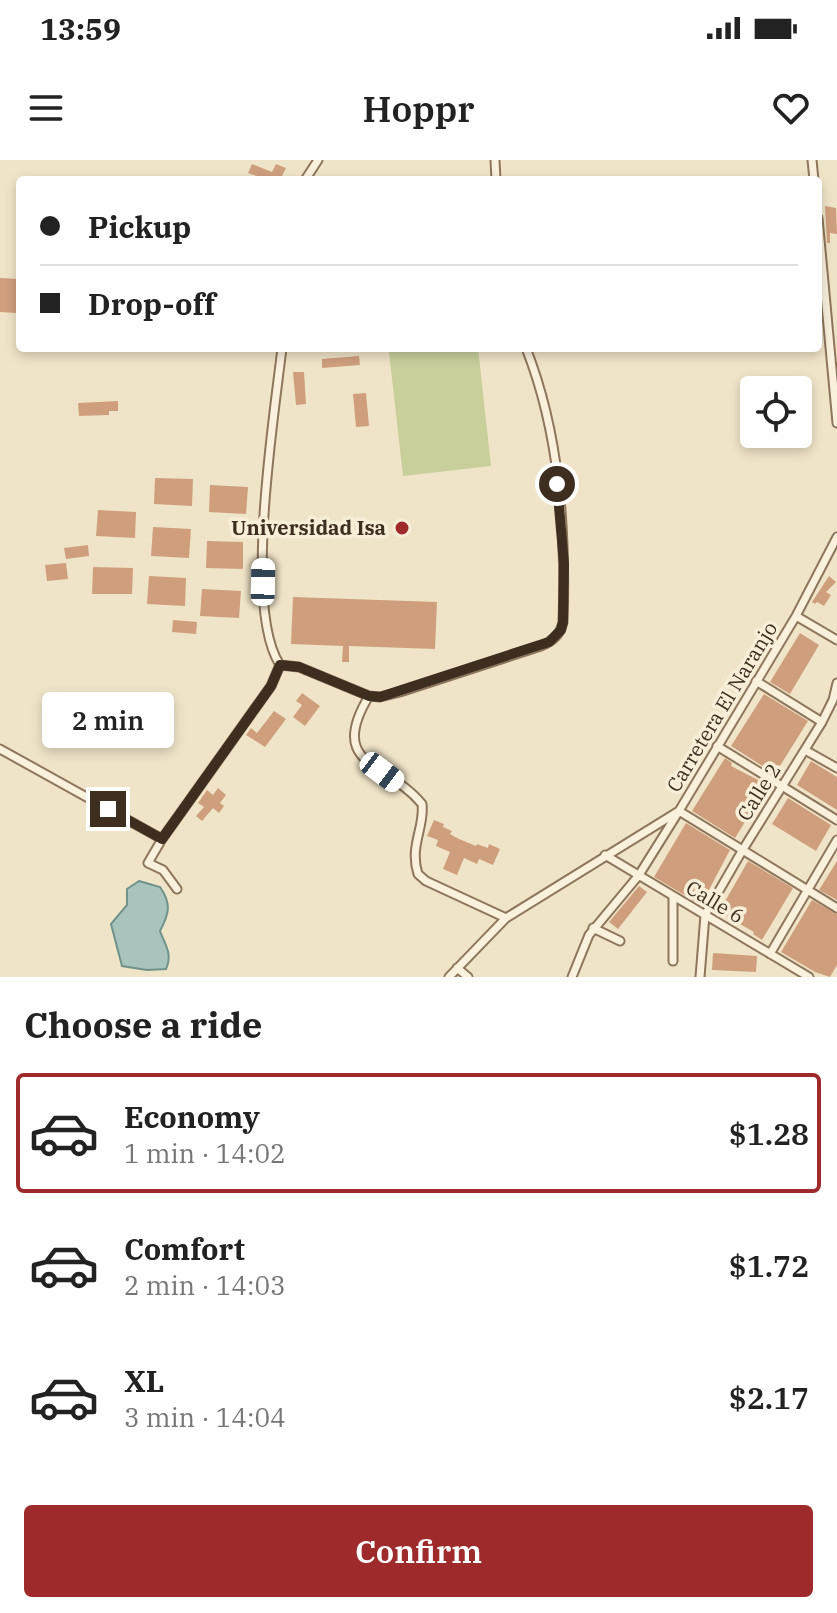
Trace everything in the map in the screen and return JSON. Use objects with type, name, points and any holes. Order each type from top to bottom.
[{"type":"street","points":[[822,261],[837,423]]},
{"type":"street","points":[[177,889],[163,870],[148,863],[271,686],[280,665],[268,640],[263,590],[270,453],[282,352]]},
{"type":"street","points":[[280,665],[299,667],[369,696],[380,697],[541,646],[556,637],[561,630],[564,582],[555,457],[542,393],[527,352]]},
{"type":"street","name":"Carretera El Naranjo","points":[[449,977],[506,918],[679,811],[796,616],[837,537]]},
{"type":"street","points":[[796,616],[837,640]]},
{"type":"street","points":[[756,681],[822,722]]},
{"type":"street","name":"Calle 2","points":[[705,915],[822,722],[837,683]]},
{"type":"street","points":[[369,696],[357,716],[356,748],[364,759],[422,804],[415,852],[418,874],[426,881],[506,918]]},
{"type":"street","points":[[717,746],[837,820]]},
{"type":"street","points":[[0,749],[162,839]]},
{"type":"street","points":[[805,750],[837,768]]},
{"type":"street","points":[[572,977],[593,928],[639,875],[679,811],[837,908]]},
{"type":"street","points":[[770,954],[837,840]]},
{"type":"street","name":"Calle 6","points":[[605,855],[809,977]]},
{"type":"street","points":[[673,896],[673,961]]},
{"type":"street","points":[[700,977],[705,915]]},
{"type":"street","points":[[593,928],[620,941]]},
{"type":"street","points":[[457,968],[468,977]]},
{"type":"green space","points":[[389,352],[478,352],[491,466],[403,476]]},
{"type":"water","points":[[139,881],[160,887],[168,904],[160,931],[168,954],[166,969],[122,966],[111,924],[127,905],[127,889]]},
{"type":"building","points":[[252,164],[272,172],[276,164],[286,168],[282,176],[248,173]]},
{"type":"building","points":[[825,206],[836,208],[837,234],[830,233],[830,243],[827,243]]},
{"type":"building","points":[[0,278],[16,279],[16,313],[0,312]]},
{"type":"building","points":[[359,356],[360,365],[322,368],[322,359]]},
{"type":"building","points":[[293,372],[304,372],[306,404],[296,405]]},
{"type":"building","points":[[366,393],[369,426],[356,427],[353,394]]},
{"type":"building","points":[[118,401],[118,411],[109,411],[109,415],[79,416],[78,403]]},
{"type":"building","points":[[155,478],[193,479],[192,506],[154,504]]},
{"type":"building","points":[[210,485],[248,487],[246,514],[209,512]]},
{"type":"building","points":[[98,510],[136,512],[135,538],[96,536]]},
{"type":"building","points":[[153,527],[191,529],[189,558],[151,556]]},
{"type":"building","points":[[207,541],[243,542],[243,569],[206,568]]},
{"type":"building","points":[[88,545],[89,556],[66,559],[64,548]]},
{"type":"building","points":[[66,563],[68,579],[47,581],[45,565]]},
{"type":"building","points":[[93,567],[133,568],[132,594],[92,594]]},
{"type":"building","points":[[149,576],[186,578],[185,606],[147,604]]},
{"type":"building","points":[[829,576],[836,582],[826,592],[831,595],[824,606],[815,604],[812,602]]},
{"type":"building","points":[[202,589],[241,591],[239,618],[200,616]]},
{"type":"building","points":[[293,597],[437,602],[435,649],[349,646],[349,662],[342,662],[343,646],[291,644]]},
{"type":"building","points":[[173,620],[197,622],[196,634],[172,632]]},
{"type":"building","points":[[800,633],[819,645],[790,694],[770,682]]},
{"type":"building","points":[[302,693],[320,706],[305,726],[293,717],[302,705],[296,701]]},
{"type":"building","points":[[764,694],[808,721],[775,774],[731,746]]},
{"type":"building","points":[[274,711],[286,719],[265,747],[246,735],[251,728],[257,733]]},
{"type":"building","points":[[725,758],[732,763],[731,766],[768,785],[735,838],[692,811]]},
{"type":"building","points":[[811,761],[837,777],[837,810],[797,785]]},
{"type":"building","points":[[218,788],[226,795],[220,803],[224,806],[219,813],[213,808],[202,821],[196,816],[204,807],[198,803],[207,790],[213,795]]},
{"type":"building","points":[[788,798],[831,825],[816,851],[772,824]]},
{"type":"building","points":[[434,820],[444,824],[443,827],[452,831],[450,834],[459,839],[476,846],[488,848],[489,844],[500,849],[493,865],[479,859],[477,864],[464,858],[457,875],[443,869],[450,852],[436,846],[438,840],[427,836]]},
{"type":"building","points":[[686,823],[730,850],[701,905],[654,877]]},
{"type":"building","points":[[748,861],[793,888],[762,940],[719,912]]},
{"type":"building","points":[[837,861],[837,900],[819,890]]},
{"type":"building","points":[[639,886],[647,892],[618,929],[609,922]]},
{"type":"building","points":[[812,900],[837,914],[837,965],[830,977],[781,952]]},
{"type":"building","points":[[713,953],[757,956],[756,972],[712,970]]},
{"type":"place","name":"Universidad Isa","points":[[402,528]]},
{"type":"route","points":[[108,809],[162,839],[271,686],[280,665],[299,667],[369,696],[380,697],[541,646],[556,637],[563,622],[564,582],[557,484]]}]
